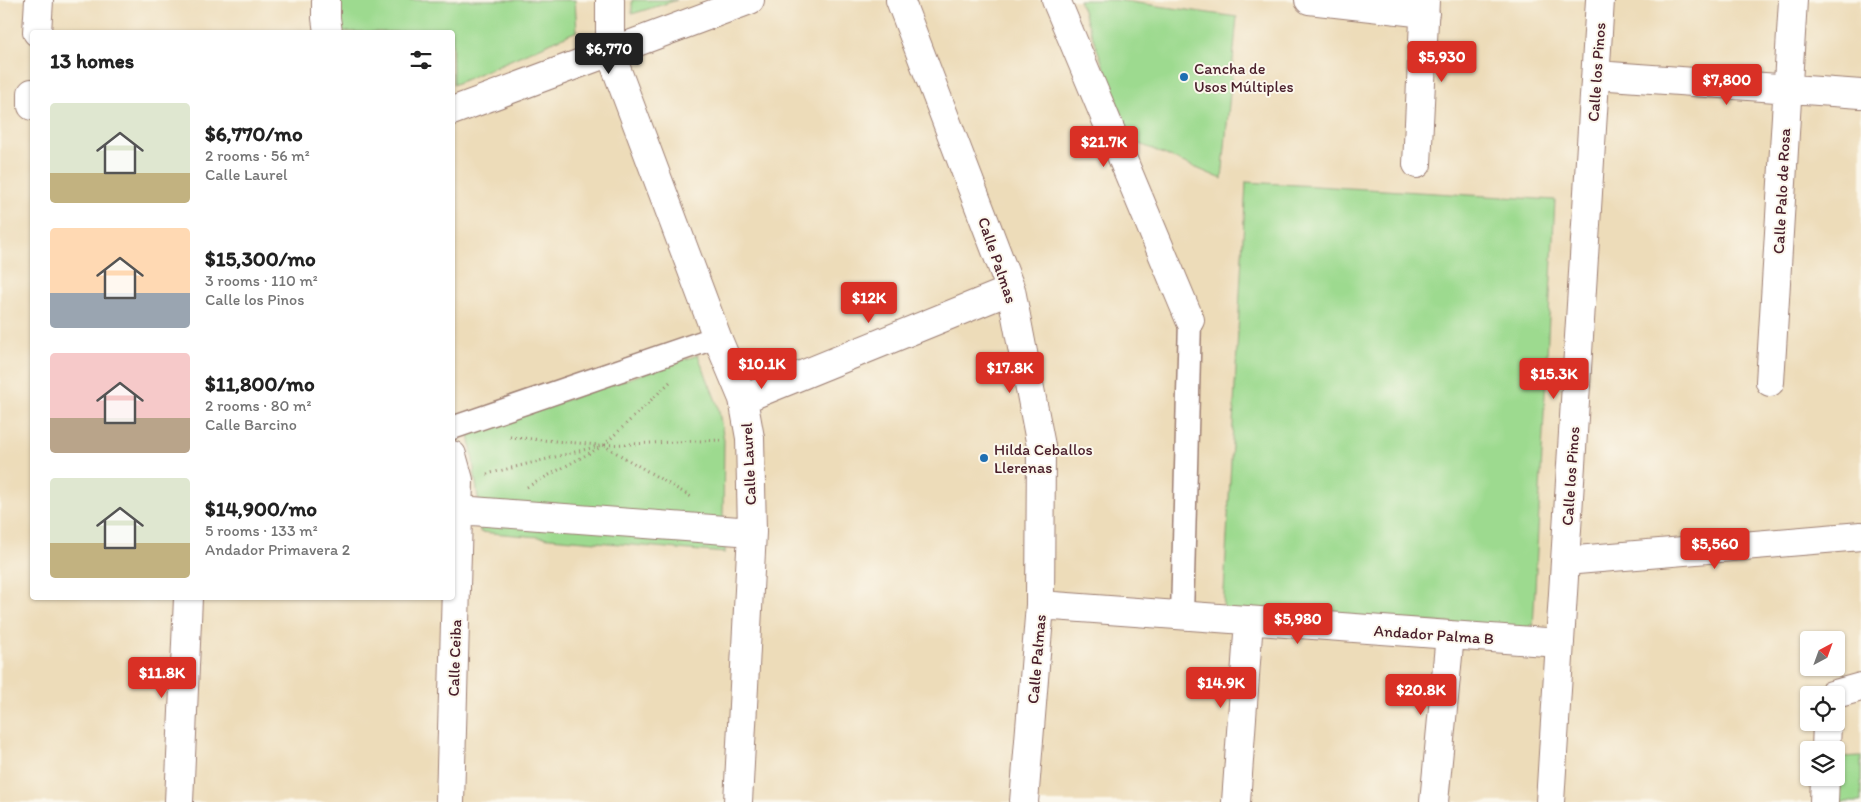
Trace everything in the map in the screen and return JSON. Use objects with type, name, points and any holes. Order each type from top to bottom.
[{"type":"street","points":[[37,30],[39,0]]},
{"type":"street","points":[[326,0],[328,30]]},
{"type":"street","name":"Calle Laurel","points":[[610,0],[610,52],[717,337],[743,399],[750,438],[752,532],[738,802]]},
{"type":"street","points":[[455,109],[750,0]]},
{"type":"street","name":"Calle Palmas","points":[[900,0],[1011,290],[1041,446],[1040,605],[1024,802]]},
{"type":"street","points":[[1056,0],[1190,320],[1182,615]]},
{"type":"street","points":[[1308,0],[1425,6],[1417,164]]},
{"type":"street","name":"Calle los Pinos","points":[[1550,802],[1600,0]]},
{"type":"street","name":"Calle Palo de Rosa","points":[[1770,382],[1793,0]]},
{"type":"street","points":[[1596,75],[1861,94]]},
{"type":"street","points":[[743,399],[1011,290]]},
{"type":"street","points":[[455,427],[717,337]]},
{"type":"street","name":"Calle Ceiba","points":[[455,565],[458,510],[456,468]]},
{"type":"street","points":[[458,510],[752,532]]},
{"type":"street","points":[[1565,561],[1861,536]]},
{"type":"street","points":[[179,802],[188,600]]},
{"type":"street","name":"Calle Ceiba","points":[[450,802],[454,600]]},
{"type":"street","name":"Andador Palma B","points":[[1040,605],[1560,642]]},
{"type":"street","points":[[1236,802],[1249,620]]},
{"type":"street","points":[[1434,802],[1450,635]]},
{"type":"street","points":[[1845,692],[1861,688]]},
{"type":"street","points":[[1824,802],[1825,786]]},
{"type":"path","points":[[524,488],[603,445],[671,381]]},
{"type":"path","points":[[507,436],[603,445],[697,500]]},
{"type":"path","points":[[456,468],[603,445],[750,438]]},
{"type":"green space","points":[[340,0],[575,0],[577,31],[455,84],[455,30],[343,30],[339,15]]},
{"type":"green space","points":[[632,0],[677,0],[632,14]]},
{"type":"green space","points":[[1079,0],[1116,0],[1237,17],[1222,179],[1131,140]]},
{"type":"green space","points":[[1246,182],[1555,200],[1533,628],[1223,610]]},
{"type":"green space","points":[[698,355],[718,406],[724,440],[723,515],[726,530],[725,553],[480,532],[480,512],[469,433]]},
{"type":"green space","points":[[1861,756],[1861,802],[1839,802],[1839,786],[1845,786],[1845,757]]},
{"type":"place","name":"Cancha de Usos Múltiples","points":[[1184,77]]},
{"type":"place","name":"Hilda Ceballos Llerenas","points":[[984,458]]}]
